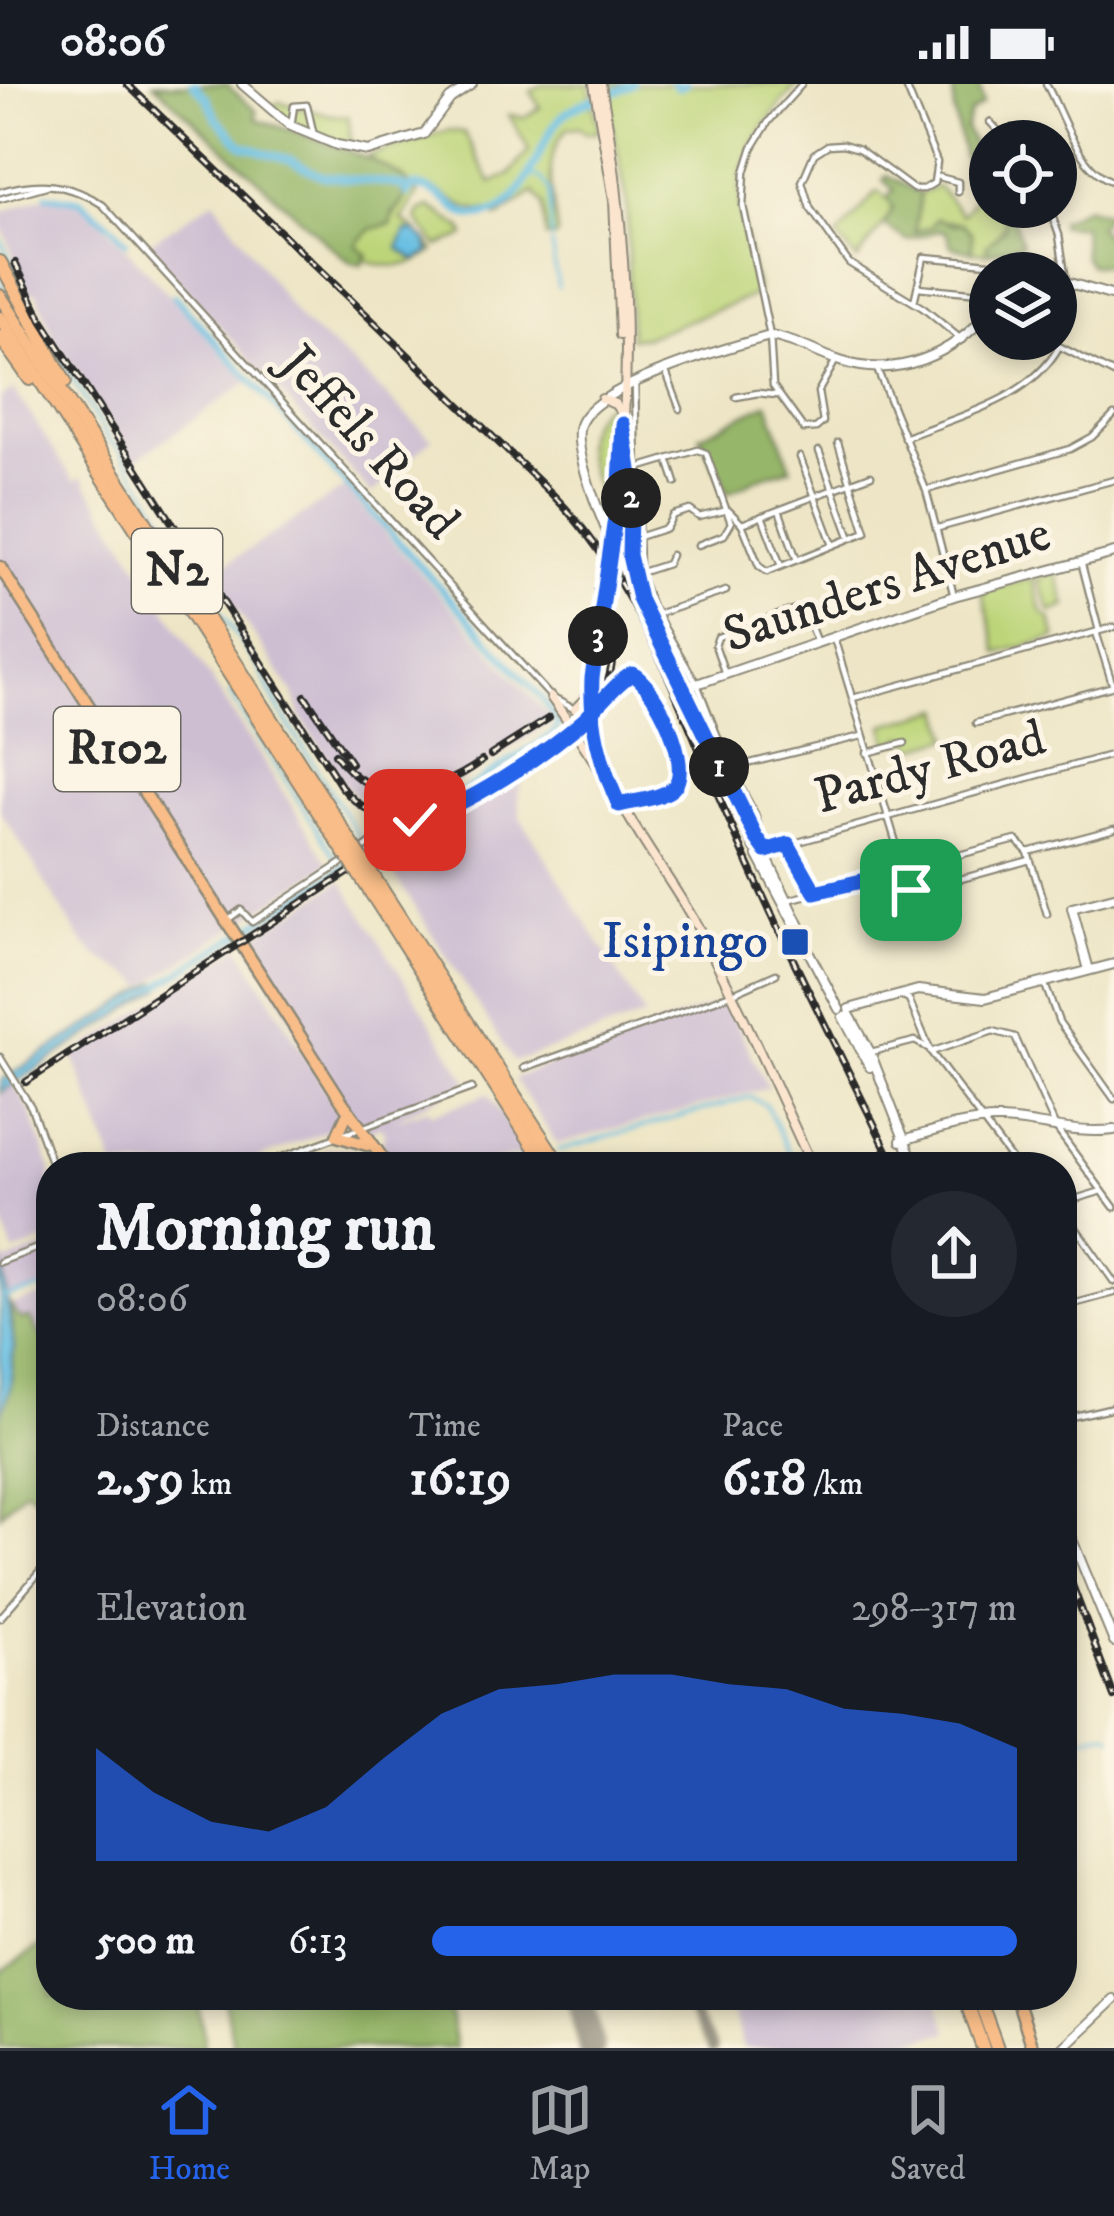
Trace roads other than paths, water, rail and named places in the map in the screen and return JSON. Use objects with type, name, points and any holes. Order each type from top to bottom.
[{"type":"highway","points":[[0,262],[50,356],[181,576]]},
{"type":"highway","name":"N2","points":[[0,296],[181,576],[349,850]]},
{"type":"highway","name":"N2","points":[[0,318],[551,1152]]},
{"type":"highway","points":[[0,337],[115,496]]},
{"type":"highway","name":"N2","points":[[363,871],[538,1152]]},
{"type":"highway","points":[[969,2010],[983,2048]]},
{"type":"highway","points":[[983,2010],[997,2048]]},
{"type":"main road","points":[[598,88],[623,231],[623,419],[614,520],[587,704],[619,805],[686,908],[806,1152]]},
{"type":"main road","points":[[602,399],[615,404],[623,419]]},
{"type":"main road","name":"R102","points":[[0,567],[368,1145],[377,1152]]},
{"type":"main road","points":[[551,697],[610,784]]},
{"type":"main road","name":"R102","points":[[341,1100],[346,1116],[378,1152]]},
{"type":"main road","points":[[346,1116],[337,1136],[368,1145]]},
{"type":"main road","points":[[1020,2010],[1031,2046]]},
{"type":"street","points":[[242,84],[291,125],[354,151],[424,134],[450,99],[472,84]]},
{"type":"street","points":[[802,84],[758,138],[745,172],[743,206],[770,336],[776,395],[798,425],[816,428],[824,418],[818,392],[836,360]]},
{"type":"street","points":[[904,84],[937,162],[937,176],[929,186],[913,188],[859,149],[843,144],[821,149],[803,174],[802,188],[840,254],[862,274],[914,302],[962,340]]},
{"type":"street","points":[[1046,84],[1091,168],[1114,182]]},
{"type":"street","points":[[291,125],[294,106],[307,105],[314,136]]},
{"type":"street","points":[[937,176],[958,182],[958,192]]},
{"type":"street","name":"Jeffels Road","points":[[0,195],[52,185],[103,205],[551,697],[587,704]]},
{"type":"street","points":[[914,302],[920,262],[928,256],[969,261]]},
{"type":"street","points":[[1077,285],[1114,296]]},
{"type":"street","points":[[918,287],[969,292]]},
{"type":"street","points":[[754,829],[738,806],[609,534],[578,442],[584,417],[602,399],[635,382],[770,336],[787,338],[836,360],[877,367],[916,362],[969,332]]},
{"type":"street","points":[[1077,356],[1114,374]]},
{"type":"street","points":[[904,438],[1011,394],[1049,360]]},
{"type":"street","points":[[877,367],[926,490],[954,596]]},
{"type":"street","points":[[666,372],[680,409]]},
{"type":"street","points":[[635,382],[639,573],[656,614],[697,684],[761,851],[867,1053],[908,1152]]},
{"type":"street","points":[[736,397],[776,395]]},
{"type":"street","points":[[926,490],[1070,449],[1092,437],[1114,415]]},
{"type":"street","points":[[623,419],[631,476],[628,548],[639,599]]},
{"type":"street","points":[[728,510],[742,524],[759,566],[767,572],[868,529],[838,443]]},
{"type":"street","points":[[638,468],[698,450],[706,453],[731,523],[724,535],[698,544]]},
{"type":"street","points":[[819,451],[851,538]]},
{"type":"street","points":[[800,457],[833,545]]},
{"type":"street","points":[[668,459],[677,483]]},
{"type":"street","points":[[742,524],[871,475]]},
{"type":"street","points":[[938,528],[1114,480]]},
{"type":"street","points":[[638,536],[668,527],[675,514],[690,510],[699,517],[728,510]]},
{"type":"street","points":[[779,510],[797,560]]},
{"type":"street","points":[[762,516],[781,566]]},
{"type":"street","points":[[609,534],[628,548]]},
{"type":"street","name":"Saunders Avenue","points":[[682,689],[954,596],[1114,553]]},
{"type":"street","points":[[639,573],[667,564],[671,555]]},
{"type":"street","points":[[976,723],[1114,687],[1081,562]]},
{"type":"street","points":[[656,614],[726,591]]},
{"type":"street","points":[[725,674],[715,645],[718,637],[795,609],[804,611],[817,644]]},
{"type":"street","points":[[852,698],[1114,627]]},
{"type":"street","points":[[834,638],[910,889],[1114,829]]},
{"type":"street","points":[[233,931],[241,910],[252,922],[392,828],[448,811],[576,726],[632,674],[648,687],[679,752],[680,769],[672,789],[619,805]]},
{"type":"street","points":[[730,768],[862,736]]},
{"type":"street","points":[[867,753],[905,743]]},
{"type":"street","name":"Pardy Road","points":[[761,851],[1114,754]]},
{"type":"street","points":[[738,806],[740,821],[761,851],[845,1011]]},
{"type":"street","points":[[788,900],[1011,840],[1019,842],[1029,856],[1047,914]]},
{"type":"street","points":[[788,844],[815,892]]},
{"type":"street","points":[[1090,970],[1072,908],[1114,897]]},
{"type":"street","points":[[845,1011],[918,990],[979,998],[1114,964]]},
{"type":"street","points":[[524,1068],[776,974]]},
{"type":"street","points":[[1044,982],[1059,1022],[1114,1099]]},
{"type":"street","points":[[904,997],[930,1050],[1007,1152]]},
{"type":"street","points":[[867,1053],[915,1041],[922,1030]]},
{"type":"street","points":[[915,1041],[930,1050],[993,1031],[1011,1035],[1023,1048],[1075,1152]]},
{"type":"street","points":[[0,1057],[35,1117],[48,1152]]},
{"type":"street","points":[[295,1152],[472,1088]]},
{"type":"street","points":[[904,1143],[983,1120],[1062,1133],[1114,1130]]},
{"type":"street","points":[[994,1133],[1004,1120]]},
{"type":"street","points":[[1077,1155],[1114,1207]]},
{"type":"street","points":[[1077,1200],[1102,1191]]},
{"type":"street","points":[[1077,1227],[1114,1282]]},
{"type":"street","points":[[0,1262],[36,1249]]},
{"type":"street","points":[[1077,1303],[1114,1293]]},
{"type":"street","points":[[1077,1416],[1114,1407]]},
{"type":"street","points":[[1077,1548],[1109,1617],[1114,1642]]},
{"type":"street","points":[[0,1618],[36,1576]]},
{"type":"street","points":[[1063,2048],[1114,2000]]},
{"type":"water","points":[[406,231],[426,240],[429,253],[416,260],[398,248]]},
{"type":"water","points":[[157,982],[161,988],[0,1093],[2,1080]]},
{"type":"water","points":[[0,1249],[14,1347],[10,1388],[0,1417]]},
{"type":"waterway","points":[[193,84],[243,146],[291,160],[322,176],[394,184],[408,194],[412,187],[422,187],[477,216],[494,212],[519,193],[549,134],[565,114],[632,84]]},
{"type":"waterway","points":[[674,84],[685,84]]},
{"type":"waterway","points":[[531,175],[542,179],[550,191],[551,239]]},
{"type":"waterway","points":[[46,195],[81,201],[109,224]]},
{"type":"waterway","points":[[113,227],[126,242]]},
{"type":"waterway","points":[[0,238],[35,315]]},
{"type":"waterway","points":[[551,244],[558,287]]},
{"type":"waterway","points":[[0,282],[29,328]]},
{"type":"waterway","points":[[157,987],[553,734],[559,725],[543,700],[174,296]]},
{"type":"waterway","points":[[43,329],[110,442],[118,447],[171,528],[189,567],[259,668],[363,844]]},
{"type":"waterway","points":[[234,691],[230,694],[337,860]]},
{"type":"waterway","points":[[559,1150],[750,1097],[766,1105],[789,1152]]},
{"type":"waterway","points":[[6,1297],[36,1290]]},
{"type":"waterway","points":[[1077,1739],[1104,1733],[1113,1736]]},
{"type":"railway","points":[[127,84],[552,494],[609,565],[653,644],[766,902],[888,1152]]},
{"type":"railway","points":[[15,263],[42,320],[341,786],[381,815],[430,816]]},
{"type":"railway","points":[[26,1082],[583,720],[604,690],[612,658],[610,624],[597,590]]},
{"type":"railway","points":[[305,696],[351,763]]},
{"type":"railway","points":[[491,755],[549,718]]},
{"type":"railway","points":[[335,754],[367,783],[405,791],[445,782],[482,761]]},
{"type":"railway","points":[[1077,1598],[1114,1697]]},
{"type":"place","name":"Isipingo","points":[[795,942]]}]
